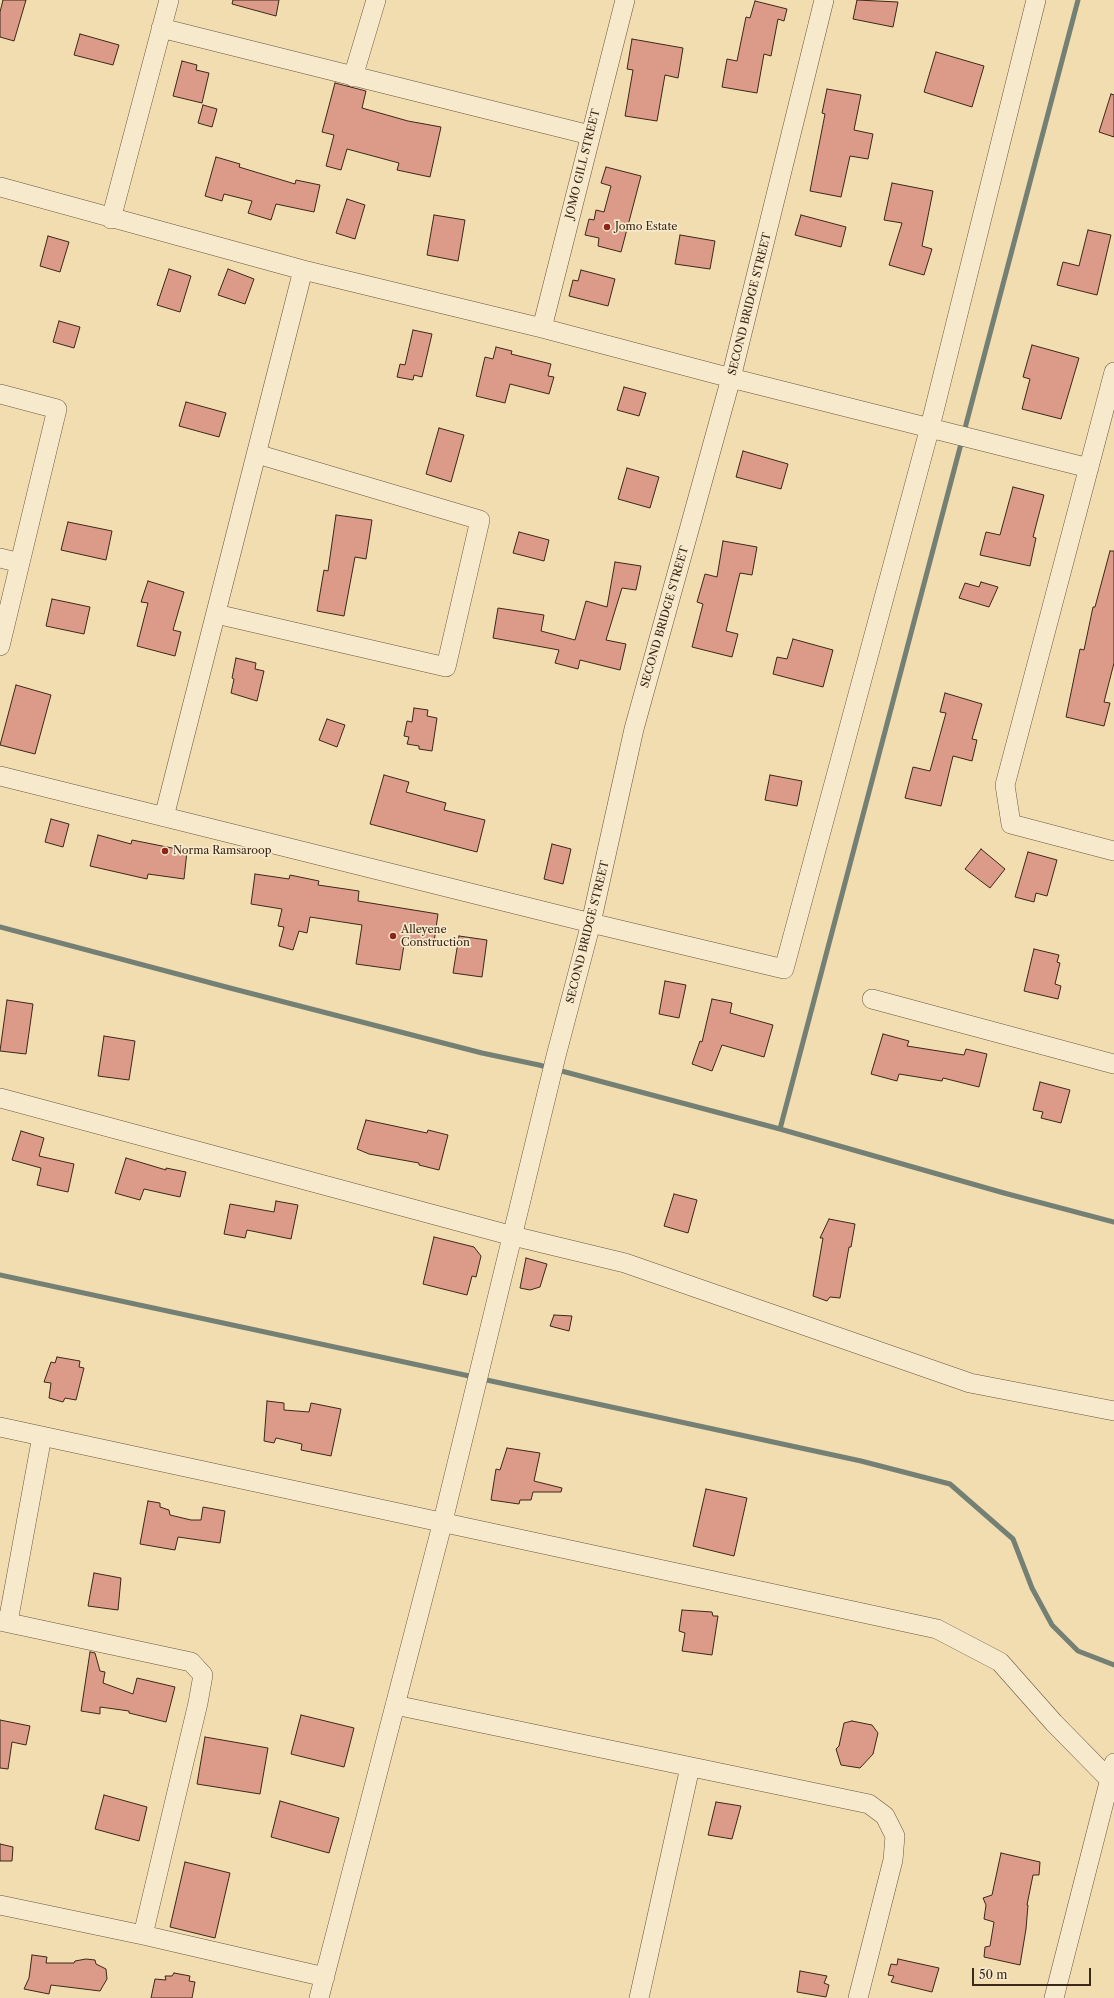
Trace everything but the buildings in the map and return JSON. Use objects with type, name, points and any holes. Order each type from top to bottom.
[{"type":"street","points":[[112,219],[168,0]]},
{"type":"street","points":[[353,77],[376,0]]},
{"type":"street","name":"JOMO GILL STREET","points":[[542,328],[624,0]]},
{"type":"street","name":"SECOND BRIDGE STREET","points":[[319,1998],[443,1521],[556,1056],[591,923],[634,729],[731,378],[824,0]]},
{"type":"street","points":[[0,776],[591,923],[784,969],[930,427],[1036,0]]},
{"type":"street","points":[[161,28],[590,135]]},
{"type":"street","points":[[0,187],[112,219],[303,270],[542,328],[731,378],[1089,468]]},
{"type":"street","points":[[164,817],[303,270]]},
{"type":"street","points":[[1114,372],[1005,785],[1011,824],[1114,851]]},
{"type":"street","points":[[0,394],[57,409],[0,646]]},
{"type":"street","points":[[216,614],[446,667],[480,520],[257,454]]},
{"type":"street","points":[[0,558],[20,563]]},
{"type":"street","points":[[872,999],[1114,1064]]},
{"type":"street","points":[[0,1098],[513,1236],[625,1263],[970,1383],[1114,1411]]},
{"type":"street","points":[[0,1427],[443,1521],[937,1629],[1000,1662],[1054,1723],[1113,1775],[1054,1998]]},
{"type":"street","points":[[42,1436],[4,1622],[191,1662],[203,1675],[198,1703],[143,1935]]},
{"type":"street","points":[[395,1705],[869,1804],[886,1816],[895,1836],[893,1860],[858,1998]]},
{"type":"street","points":[[639,1998],[690,1766]]},
{"type":"street","points":[[0,1905],[143,1935],[325,1977]]},
{"type":"waterway","points":[[964,432],[1078,0]]},
{"type":"waterway","points":[[780,1129],[962,440]]},
{"type":"waterway","points":[[0,927],[482,1053],[539,1065],[780,1129],[1004,1193],[1114,1222]]},
{"type":"waterway","points":[[0,1275],[474,1377]]},
{"type":"waterway","points":[[482,1379],[861,1461],[950,1484],[1013,1539],[1032,1588],[1052,1625],[1078,1651],[1114,1665]]},
{"type":"place","name":"Jomo Estate","points":[[607,227]]},
{"type":"place","name":"Norma Ramsaroop","points":[[165,851]]},
{"type":"place","name":"Alleyene Construction","points":[[393,936]]}]
